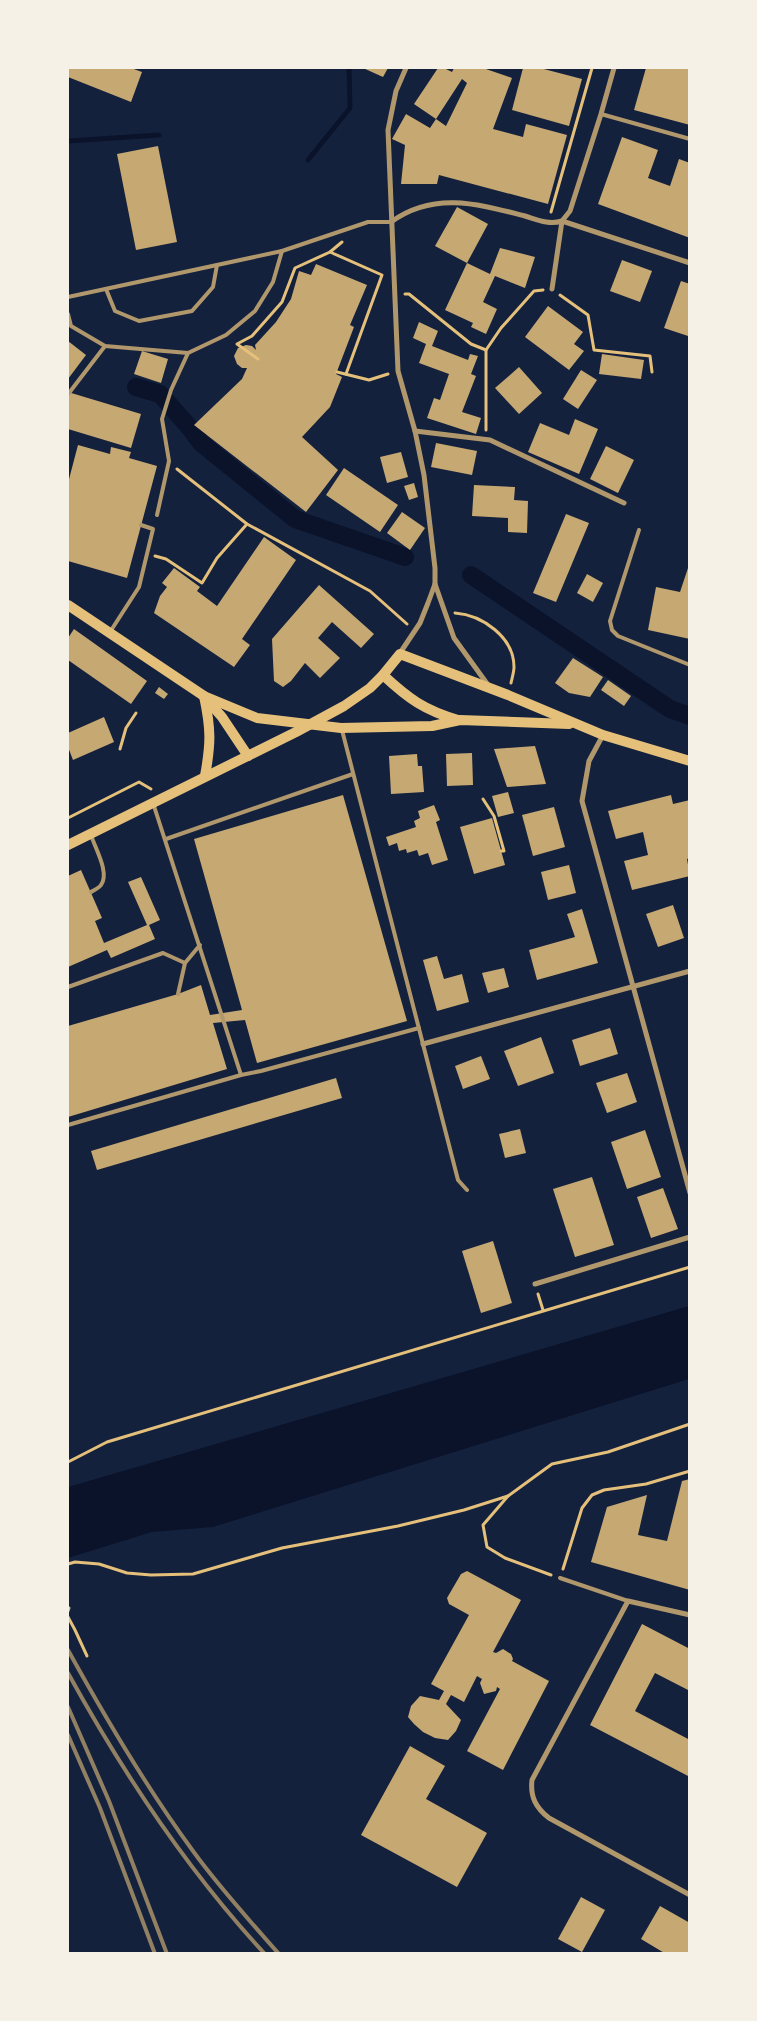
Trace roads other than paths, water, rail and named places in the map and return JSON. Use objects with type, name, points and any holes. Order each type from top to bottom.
[{"type":"main road","points":[[68,605],[204,696],[257,718],[309,726],[341,728],[432,726],[460,720]]},
{"type":"main road","points":[[68,846],[205,776],[309,726],[344,706],[370,688],[400,654],[508,695],[575,724],[690,761]]},
{"type":"main road","points":[[383,675],[407,697],[420,705],[434,713],[460,720],[575,724]]},
{"type":"main road","points":[[204,696],[222,717],[248,756]]},
{"type":"main road","points":[[204,696],[209,722],[210,745],[205,776]]},
{"type":"street","points":[[400,654],[415,631],[428,603],[434,584],[435,568],[424,475],[415,431],[398,371],[388,130],[390,112],[396,91],[406,68]]},
{"type":"street","points":[[552,290],[562,221],[570,211],[614,68]]},
{"type":"street","points":[[391,222],[405,213],[423,206],[454,202],[477,204],[548,223],[562,221],[690,263]]},
{"type":"street","points":[[415,431],[490,440],[624,503]]},
{"type":"street","points":[[434,584],[454,638],[489,688]]},
{"type":"street","points":[[603,734],[590,761],[582,801],[690,1193]]},
{"type":"street","points":[[423,1044],[690,972]]},
{"type":"street","points":[[534,1284],[690,1237]]},
{"type":"street","points":[[690,1615],[628,1601],[532,1780],[531,1791],[534,1801],[541,1812],[549,1818],[690,1895]]},
{"type":"lane","points":[[601,114],[690,139]]},
{"type":"lane","points":[[68,297],[282,251],[368,222],[391,222]]},
{"type":"lane","points":[[68,314],[71,326],[105,346],[188,353],[226,335],[255,311],[273,282],[282,251]]},
{"type":"lane","points":[[106,289],[115,311],[139,321],[192,311],[213,287],[218,265]]},
{"type":"lane","points":[[69,393],[105,346]]},
{"type":"lane","points":[[157,515],[169,462],[162,419],[171,390],[188,353]]},
{"type":"lane","points":[[110,632],[139,587],[153,529],[141,525]]},
{"type":"lane","points":[[639,530],[610,621],[612,630],[618,636],[690,665]]},
{"type":"lane","points":[[341,728],[458,1180],[467,1190]]},
{"type":"lane","points":[[166,839],[353,774]]},
{"type":"lane","points":[[153,802],[241,1075]]},
{"type":"lane","points":[[90,834],[104,878],[100,886],[91,892]]},
{"type":"lane","points":[[178,994],[185,964],[200,945]]},
{"type":"lane","points":[[68,987],[163,953],[185,964]]},
{"type":"lane","points":[[68,1125],[241,1075],[261,1072],[419,1028]]},
{"type":"lane","points":[[560,1578],[628,1601]]},
{"type":"water","points":[[689,1306],[689,1379],[213,1527],[152,1532],[68,1558],[68,1487]]},
{"type":"waterway","points":[[308,160],[350,108],[349,68]]},
{"type":"waterway","points":[[68,141],[159,135]]},
{"type":"waterway","points":[[136,387],[160,394],[201,443],[295,519],[405,557]]},
{"type":"waterway","points":[[471,575],[670,709],[690,716]]},
{"type":"railway","points":[[68,1650],[127,1752],[176,1827],[234,1903],[279,1954]]},
{"type":"railway","points":[[68,1673],[111,1747],[182,1854],[236,1922],[265,1954]]},
{"type":"railway","points":[[68,1707],[109,1801],[167,1954]]},
{"type":"railway","points":[[68,1735],[100,1808],[155,1954]]}]
